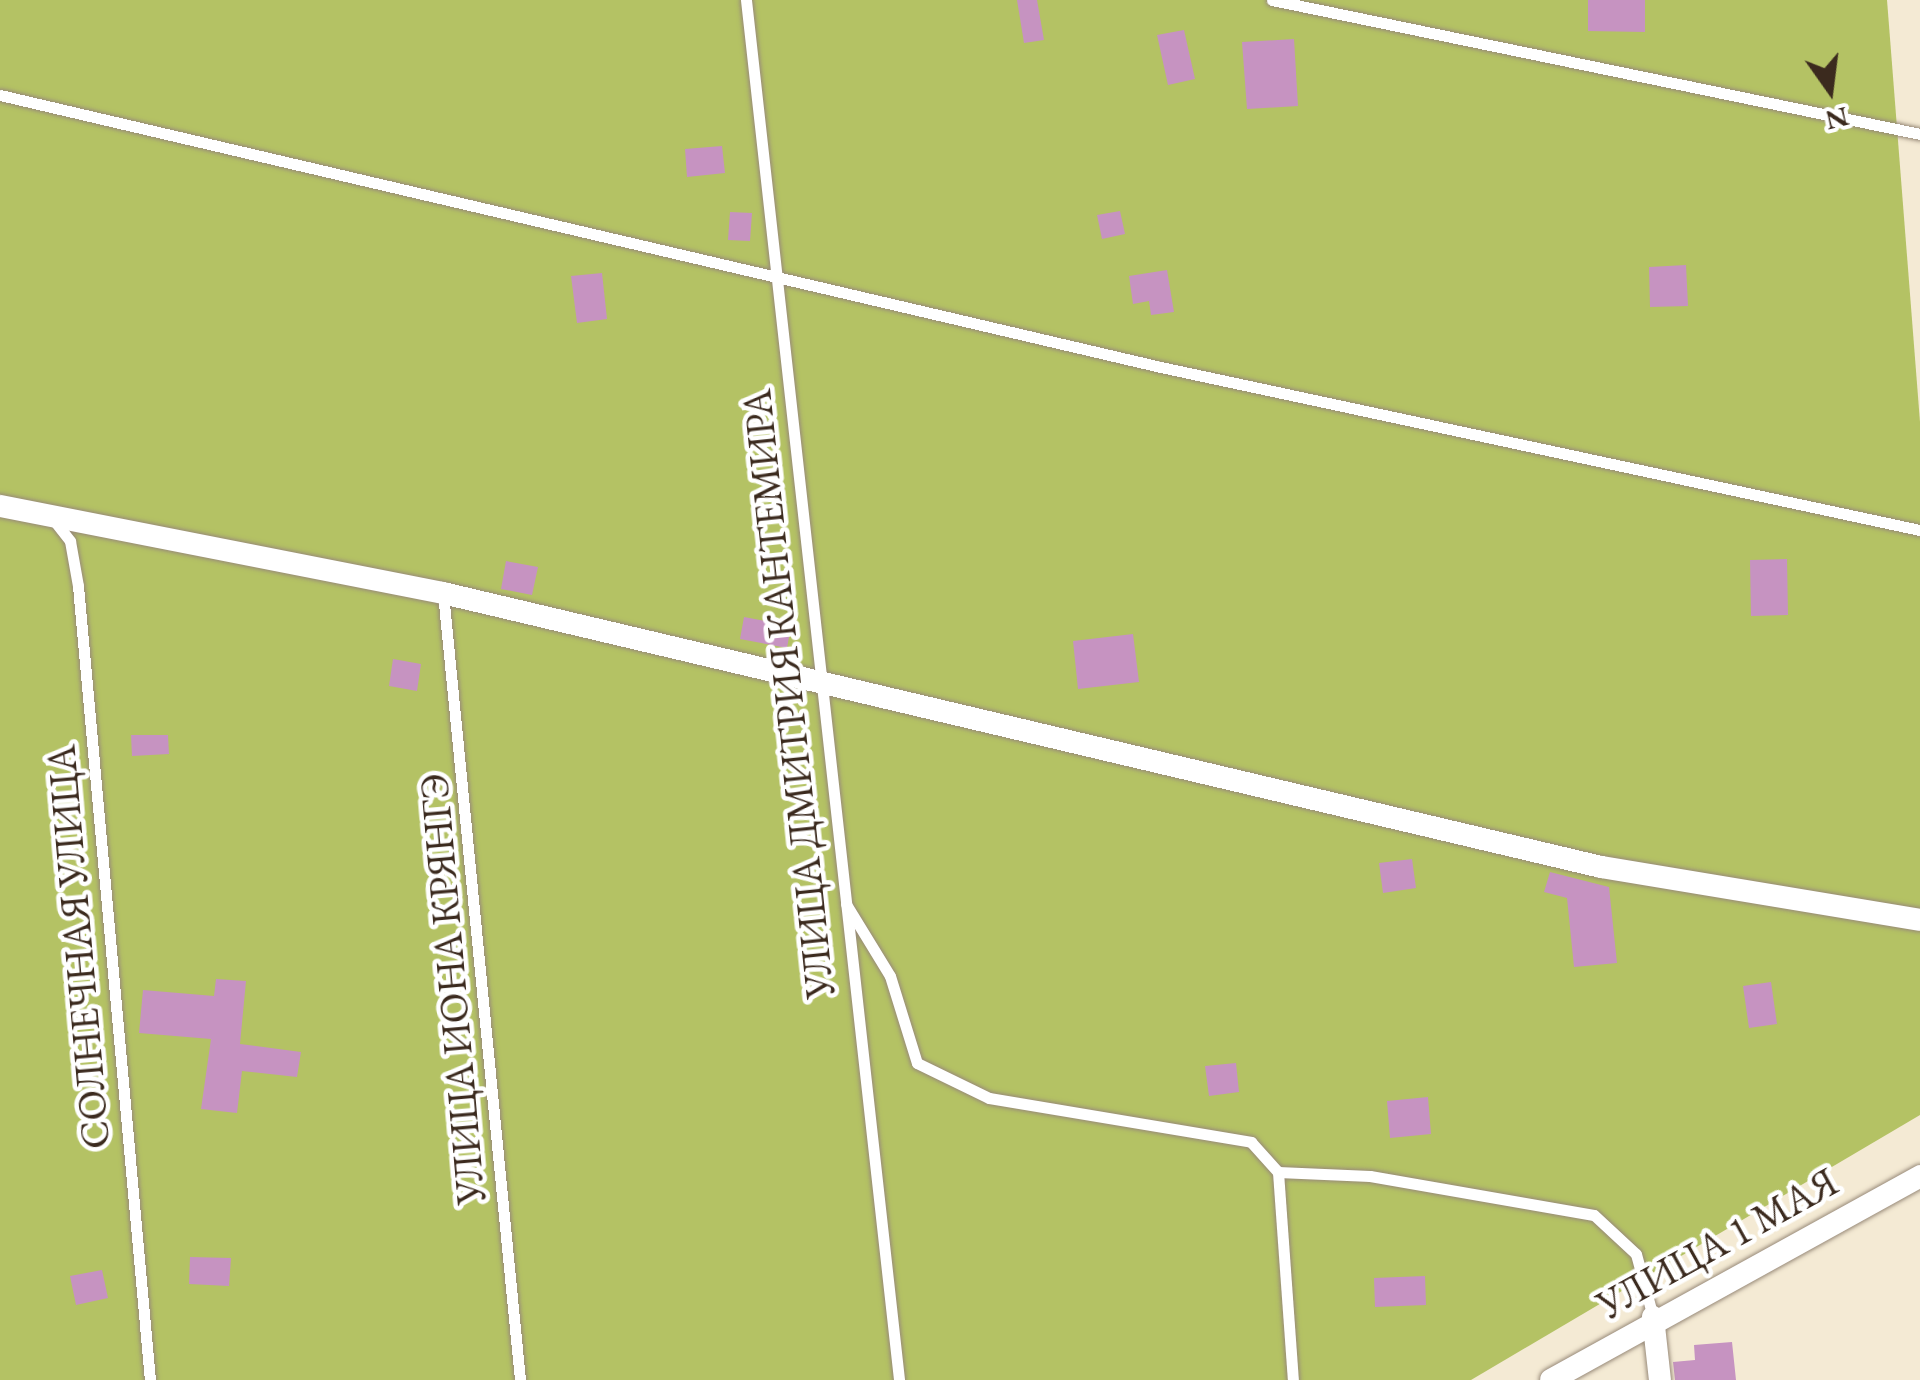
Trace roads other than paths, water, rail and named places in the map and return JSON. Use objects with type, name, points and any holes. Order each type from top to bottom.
[{"type":"street","points":[[0,506],[443,593],[820,684],[1192,764],[1601,867],[1920,920]]},
{"type":"street","name":"УЛИЦА 1 МАЯ","points":[[1551,1380],[1654,1318],[1920,1176]]},
{"type":"street","points":[[1654,1318],[1660,1380]]},
{"type":"lane","name":"УЛИЦА ДМИТРИЯ КАНТЕМИРА","points":[[746,0],[899,1380]]},
{"type":"lane","points":[[1272,0],[1920,134]]},
{"type":"lane","points":[[0,95],[774,278],[1920,530]]},
{"type":"lane","name":"СОЛНЕЧНАЯ УЛИЦА","points":[[50,514],[70,540],[78,586],[150,1380]]},
{"type":"lane","name":"УЛИЦА ИОНА КРЯНГЭ","points":[[443,593],[520,1380]]},
{"type":"lane","points":[[844,900],[890,976],[916,1063],[988,1098],[1251,1142],[1278,1172],[1292,1380]]},
{"type":"lane","points":[[1278,1172],[1370,1176],[1594,1215],[1636,1254],[1654,1318]]}]
